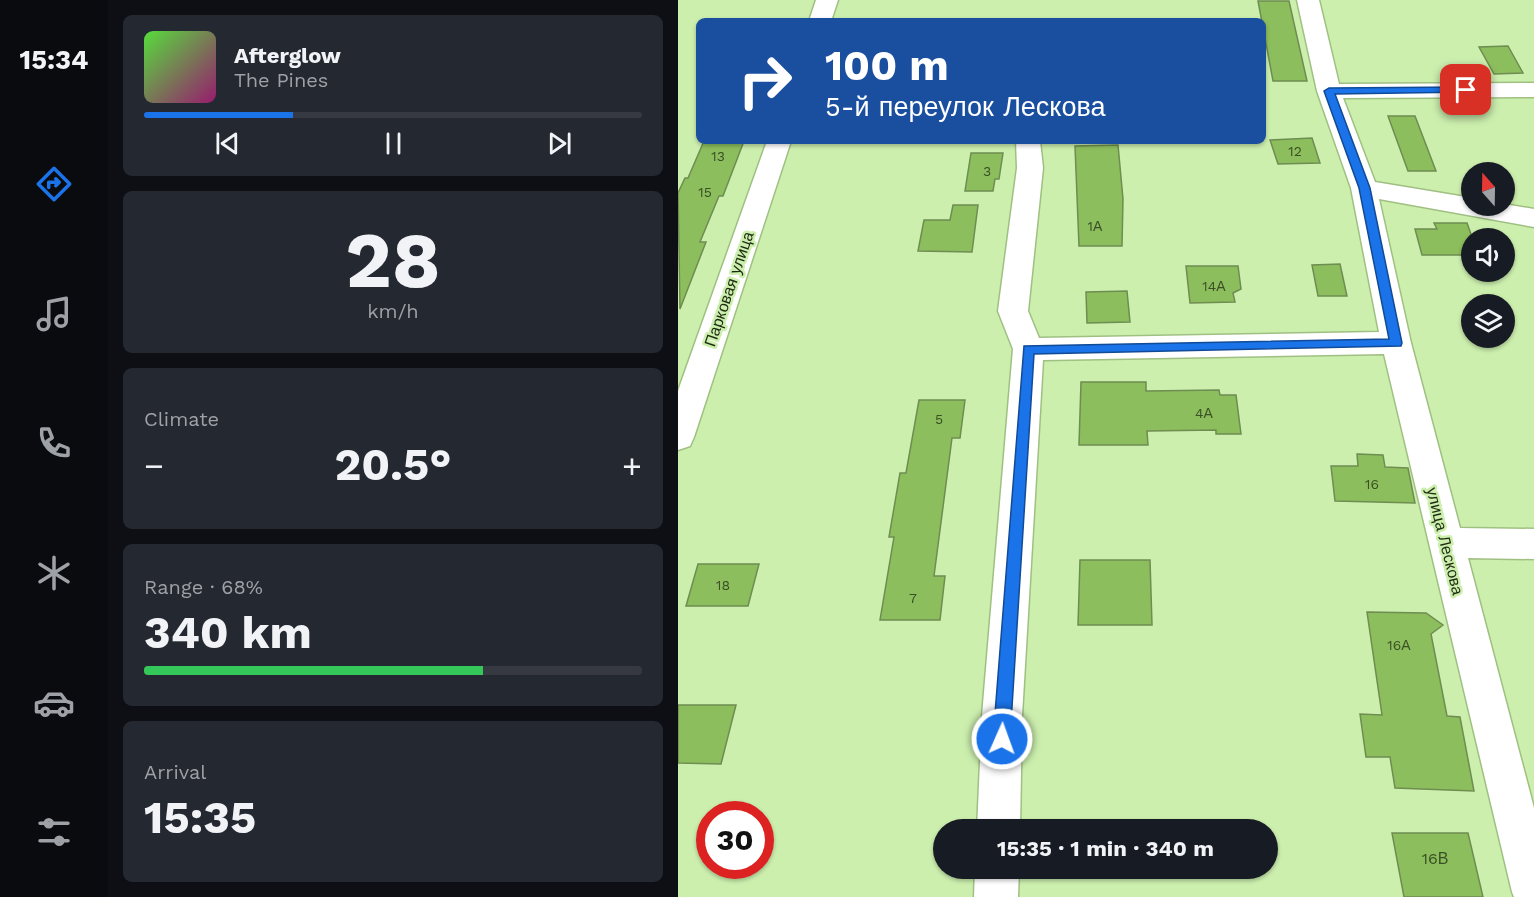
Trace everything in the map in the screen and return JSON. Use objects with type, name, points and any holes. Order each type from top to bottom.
[{"type":"street","points":[[821,18],[827,0]]},
{"type":"street","name":"улица Лескова","points":[[1308,0],[1329,91],[1364,188],[1396,343],[1534,892]]},
{"type":"street","points":[[1329,91],[1534,90]]},
{"type":"street","name":"Парковая улица","points":[[678,436],[690,371],[779,144]]},
{"type":"street","points":[[998,819],[1002,716],[1028,349],[1013,311],[1030,168],[1028,144]]},
{"type":"street","points":[[1364,188],[1534,218]]},
{"type":"street","points":[[1028,349],[1396,343]]},
{"type":"street","points":[[1446,543],[1534,544]]},
{"type":"street","points":[[996,897],[997,879]]},
{"type":"building","points":[[1258,1],[1289,1],[1307,81],[1273,81],[1266,44],[1266,18],[1261,18]]},
{"type":"building","points":[[1508,46],[1523,73],[1494,74],[1479,47]]},
{"type":"building","points":[[1388,116],[1415,116],[1436,171],[1408,171]]},
{"type":"building","points":[[1312,138],[1320,163],[1278,164],[1270,140]]},
{"type":"building","points":[[703,144],[743,144],[723,196],[719,196],[700,242],[706,242],[680,309],[678,193],[685,178],[688,178]]},
{"type":"building","points":[[1118,145],[1123,199],[1122,246],[1079,246],[1075,146]]},
{"type":"building","points":[[971,153],[1003,153],[999,179],[995,179],[993,191],[965,191]]},
{"type":"building","points":[[953,205],[978,205],[972,252],[918,251],[924,220],[950,220]]},
{"type":"building","points":[[1434,223],[1467,223],[1469,228],[1461,228],[1461,255],[1422,255],[1415,229],[1437,229]]},
{"type":"building","points":[[1340,264],[1347,296],[1318,296],[1312,265]]},
{"type":"building","points":[[1186,266],[1238,266],[1241,289],[1233,293],[1235,302],[1190,303]]},
{"type":"building","points":[[1127,291],[1130,322],[1087,323],[1086,292]]},
{"type":"building","points":[[1081,382],[1146,382],[1146,391],[1219,390],[1220,395],[1236,395],[1241,434],[1216,434],[1216,430],[1147,431],[1148,445],[1079,445]]},
{"type":"building","points":[[919,400],[965,400],[960,438],[952,438],[934,576],[945,576],[940,620],[880,620],[894,537],[889,537],[900,473],[906,473]]},
{"type":"building","points":[[1357,454],[1383,455],[1385,467],[1408,468],[1415,503],[1335,501],[1331,466],[1358,466]]},
{"type":"building","points":[[1080,560],[1150,560],[1152,625],[1078,625]]},
{"type":"building","points":[[698,564],[759,564],[748,606],[686,606]]},
{"type":"building","points":[[1367,612],[1426,613],[1443,625],[1431,634],[1447,716],[1460,717],[1474,791],[1395,788],[1390,757],[1366,757],[1360,714],[1382,715]]},
{"type":"building","points":[[678,705],[736,705],[721,764],[678,763]]},
{"type":"building","points":[[1392,833],[1468,833],[1483,897],[1404,897]]},
{"type":"route","points":[[1002,739],[1028,349],[1396,343],[1364,188],[1329,91],[1466,90]]}]
